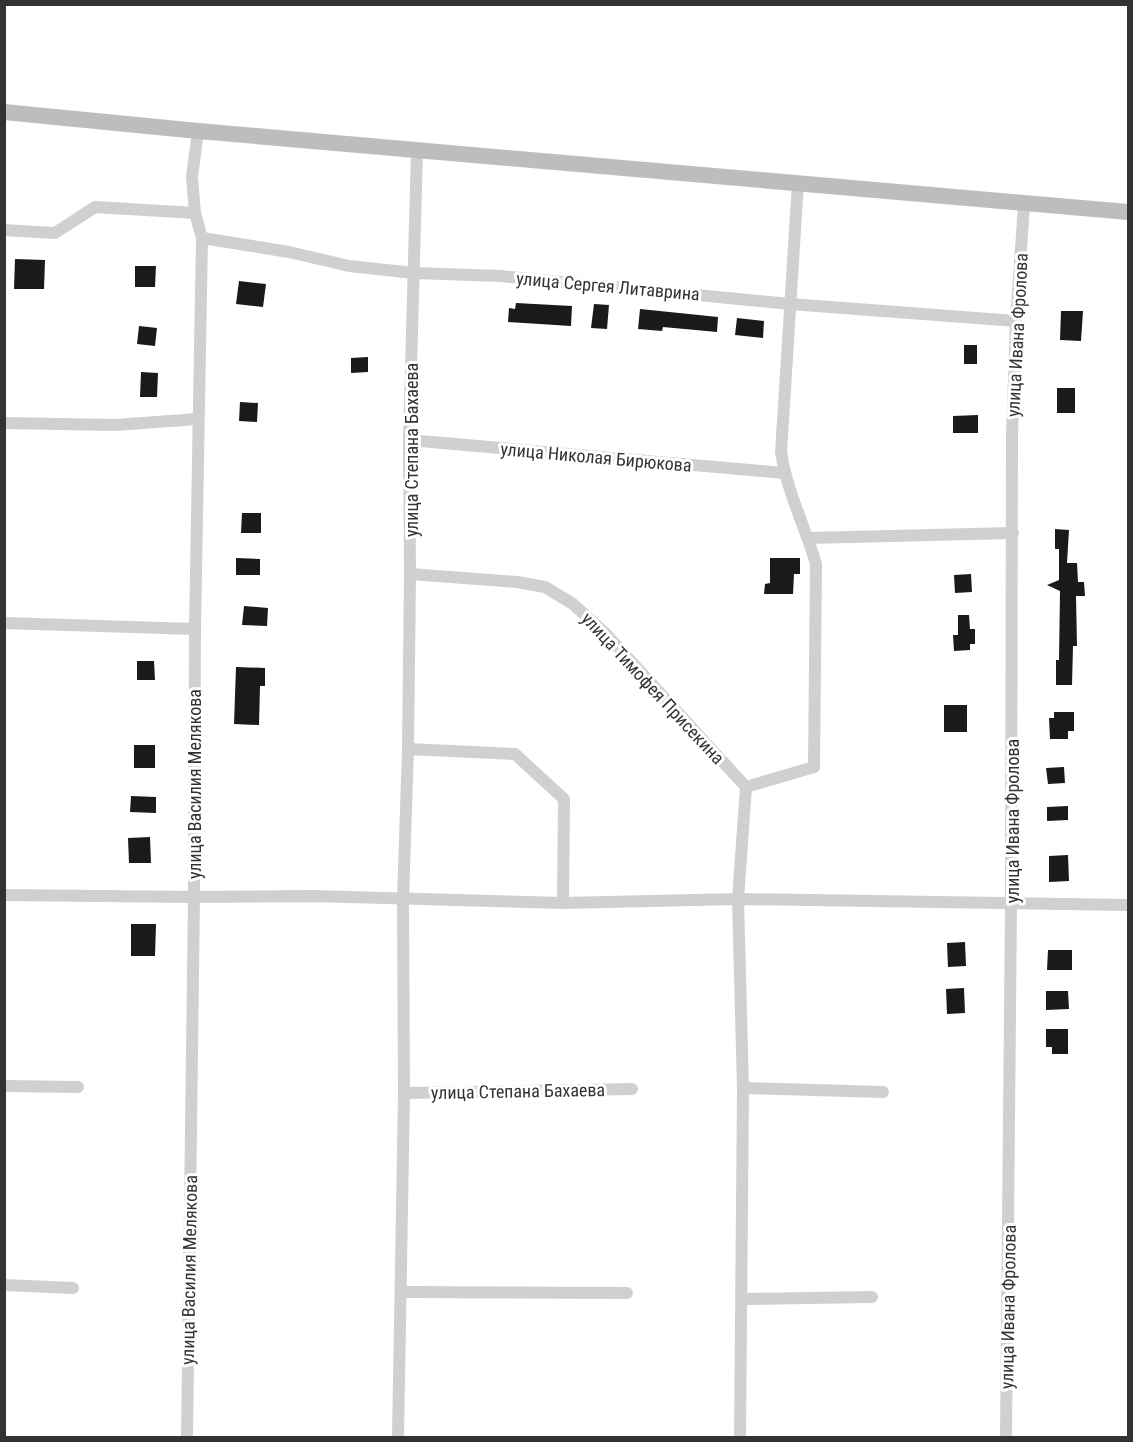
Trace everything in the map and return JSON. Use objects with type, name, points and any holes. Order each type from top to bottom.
[{"type":"main road","points":[[4,112],[1024,205],[1128,212]]},
{"type":"street","name":"улица Василия Мелякова","points":[[187,1437],[195,629],[202,238],[195,213],[192,177],[198,131]]},
{"type":"street","name":"улица Степана Бахаева","points":[[398,1437],[404,1092],[403,899],[410,574],[409,440],[417,150]]},
{"type":"street","points":[[740,1437],[743,1088],[738,899],[746,787],[814,767],[816,564],[784,473],[781,452],[798,183]]},
{"type":"street","name":"улица Ивана Фролова","points":[[1006,1437],[1011,905],[1012,436],[1019,257],[1024,226],[1024,205]]},
{"type":"street","points":[[4,230],[55,233],[94,207],[195,213]]},
{"type":"street","name":"улица Сергея Литаврина","points":[[202,238],[289,252],[349,266],[414,273],[500,276],[790,304],[1016,321]]},
{"type":"street","points":[[4,423],[115,425],[198,419]]},
{"type":"street","name":"улица Николая Бирюкова","points":[[409,440],[784,473]]},
{"type":"street","points":[[808,538],[1013,533]]},
{"type":"street","name":"улица Тимофея Присекина","points":[[410,574],[517,582],[545,587],[573,604],[607,635],[746,787]]},
{"type":"street","points":[[4,622],[195,629]]},
{"type":"street","points":[[408,749],[515,754],[564,799],[563,903]]},
{"type":"street","points":[[4,895],[313,896],[563,903],[738,899],[1128,906]]},
{"type":"street","points":[[4,1086],[78,1087]]},
{"type":"street","points":[[743,1088],[883,1092]]},
{"type":"street","name":"улица Степана Бахаева","points":[[404,1092],[633,1089]]},
{"type":"street","points":[[4,1285],[73,1288]]},
{"type":"street","points":[[401,1292],[627,1293]]},
{"type":"street","points":[[742,1299],[872,1297]]},
{"type":"building","points":[[15,259],[45,260],[44,289],[14,289]]},
{"type":"building","points":[[135,266],[156,266],[155,287],[135,287]]},
{"type":"building","points":[[239,281],[266,284],[263,307],[236,304]]},
{"type":"building","points":[[516,303],[572,306],[571,326],[508,322],[509,308],[515,309]]},
{"type":"building","points":[[594,304],[609,305],[607,329],[591,328]]},
{"type":"building","points":[[640,309],[718,317],[717,332],[663,327],[662,331],[638,329]]},
{"type":"building","points":[[1061,311],[1083,311],[1081,341],[1060,340]]},
{"type":"building","points":[[737,318],[764,321],[763,338],[735,335]]},
{"type":"building","points":[[139,326],[157,328],[155,346],[137,344]]},
{"type":"building","points":[[964,345],[977,345],[977,364],[964,364]]},
{"type":"building","points":[[368,357],[368,372],[351,373],[351,358]]},
{"type":"building","points":[[141,372],[158,373],[157,397],[140,397]]},
{"type":"building","points":[[1057,388],[1075,388],[1075,413],[1057,413]]},
{"type":"building","points":[[240,402],[258,403],[257,422],[239,421]]},
{"type":"building","points":[[978,415],[978,433],[953,433],[953,416]]},
{"type":"building","points":[[242,513],[261,513],[261,533],[241,533]]},
{"type":"building","points":[[1055,529],[1069,530],[1067,563],[1077,563],[1078,582],[1084,582],[1085,596],[1076,596],[1077,646],[1073,646],[1072,685],[1056,685],[1056,660],[1059,660],[1060,591],[1047,585],[1059,580],[1059,549],[1055,549]]},
{"type":"building","points":[[236,558],[260,559],[260,575],[236,575]]},
{"type":"building","points":[[770,558],[800,558],[800,574],[794,574],[793,594],[764,594],[765,584],[770,583]]},
{"type":"building","points":[[971,574],[972,592],[955,593],[954,575]]},
{"type":"building","points":[[244,606],[268,608],[267,626],[242,625]]},
{"type":"building","points":[[958,615],[969,615],[970,629],[975,629],[975,644],[970,644],[970,650],[954,651],[953,635],[958,635]]},
{"type":"building","points":[[137,661],[154,661],[155,680],[137,680]]},
{"type":"building","points":[[236,667],[265,668],[265,686],[260,686],[259,725],[234,724]]},
{"type":"building","points":[[944,705],[967,705],[967,732],[944,732]]},
{"type":"building","points":[[1054,712],[1074,712],[1074,731],[1068,731],[1068,739],[1050,739],[1049,718],[1054,718]]},
{"type":"building","points":[[134,745],[155,745],[155,768],[134,768]]},
{"type":"building","points":[[1064,767],[1065,783],[1048,784],[1046,768]]},
{"type":"building","points":[[131,796],[156,797],[156,813],[130,812]]},
{"type":"building","points":[[1068,806],[1068,820],[1047,821],[1047,807]]},
{"type":"building","points":[[150,837],[151,863],[129,863],[128,838]]},
{"type":"building","points":[[1068,855],[1069,881],[1049,882],[1049,856]]},
{"type":"building","points":[[131,924],[156,924],[155,956],[131,956]]},
{"type":"building","points":[[965,942],[966,966],[948,967],[947,943]]},
{"type":"building","points":[[1048,950],[1072,950],[1072,970],[1047,970]]},
{"type":"building","points":[[964,988],[965,1013],[947,1014],[946,989]]},
{"type":"building","points":[[1046,991],[1068,991],[1069,1009],[1046,1010]]},
{"type":"building","points":[[1046,1029],[1068,1029],[1068,1054],[1052,1054],[1052,1047],[1046,1047]]}]
